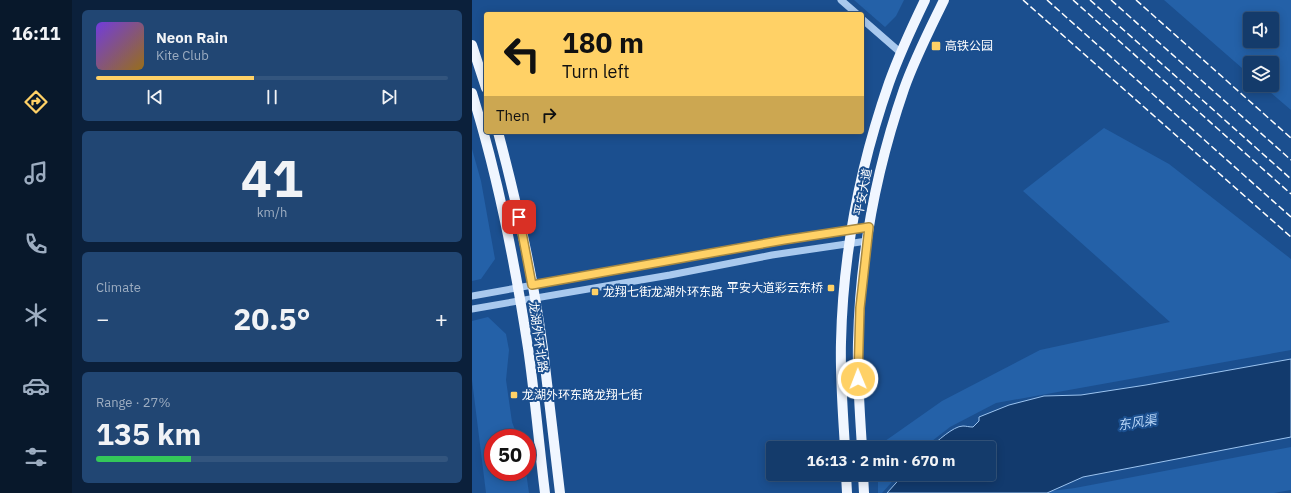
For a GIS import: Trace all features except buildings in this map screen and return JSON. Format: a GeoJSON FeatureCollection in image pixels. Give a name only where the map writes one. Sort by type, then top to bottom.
{"type":"FeatureCollection","features":[{"type":"Feature","properties":{"kind":"main road","name":"平安大道"},"geometry":{"type":"LineString","coordinates":[[845,441],[841,342],[843,306],[852,230],[862,176],[872,136],[889,82],[925,0]]}},
{"type":"Feature","properties":{"kind":"main road","name":"平安大道"},"geometry":{"type":"LineString","coordinates":[[862,441],[858,342],[860,308],[869,227],[880,174],[903,94],[923,43],[944,0]]}},
{"type":"Feature","properties":{"kind":"main road"},"geometry":{"type":"LineString","coordinates":[[472,44],[484,82]]}},
{"type":"Feature","properties":{"kind":"main road","name":"龙湖外环北路"},"geometry":{"type":"LineString","coordinates":[[472,94],[493,171],[518,288],[528,350],[545,493]]}},
{"type":"Feature","properties":{"kind":"main road","name":"龙湖外环北路"},"geometry":{"type":"LineString","coordinates":[[498,134],[519,217],[543,348],[560,493]]}},
{"type":"Feature","properties":{"kind":"street"},"geometry":{"type":"LineString","coordinates":[[841,0],[855,12]]}},
{"type":"Feature","properties":{"kind":"street"},"geometry":{"type":"LineString","coordinates":[[864,20],[901,53]]}},
{"type":"Feature","properties":{"kind":"street"},"geometry":{"type":"LineString","coordinates":[[472,296],[770,242],[869,227]]}},
{"type":"Feature","properties":{"kind":"street"},"geometry":{"type":"LineString","coordinates":[[472,309],[772,256],[867,241]]}},
{"type":"Feature","properties":{"kind":"shaded area"},"geometry":{"type":"Polygon","coordinates":[[[854,0],[904,0],[896,16],[885,27],[854,0]]]}},
{"type":"Feature","properties":{"kind":"shaded area"},"geometry":{"type":"Polygon","coordinates":[[[1164,0],[1291,0],[1291,110],[1270,92],[1279,92],[1279,56],[1243,56],[1243,69],[1164,0]]]}},
{"type":"Feature","properties":{"kind":"shaded area"},"geometry":{"type":"Polygon","coordinates":[[[1104,128],[1169,164],[1291,259],[1291,350],[996,403],[950,427],[932,441],[885,441],[942,401],[1040,350],[1170,322],[1023,191],[1104,128]]]}},
{"type":"Feature","properties":{"kind":"shaded area"},"geometry":{"type":"Polygon","coordinates":[[[472,149],[481,181],[495,259],[481,279],[472,281],[472,149]]]}},
{"type":"Feature","properties":{"kind":"shaded area"},"geometry":{"type":"Polygon","coordinates":[[[488,317],[506,334],[509,350],[506,380],[512,422],[515,429],[484,429],[484,477],[472,380],[472,321],[488,317]]]}},
{"type":"Feature","properties":{"kind":"shaded area"},"geometry":{"type":"Polygon","coordinates":[[[1291,447],[1291,490],[1274,493],[1049,493],[1051,491],[1075,488],[1291,447]]]}},
{"type":"Feature","properties":{"kind":"shaded area"},"geometry":{"type":"Polygon","coordinates":[[[485,481],[527,481],[529,493],[486,493],[485,481]]]}},
{"type":"Feature","properties":{"kind":"shaded area"},"geometry":{"type":"Polygon","coordinates":[[[878,481],[893,481],[882,493],[878,493],[878,481]]]}},
{"type":"Feature","properties":{"kind":"water","name":"东风渠"},"geometry":{"type":"Polygon","coordinates":[[[1291,359],[1291,437],[1083,477],[1047,493],[887,493],[898,481],[996,481],[996,441],[938,441],[959,427],[973,427],[979,421],[979,417],[1009,405],[1044,396],[1081,395],[1291,359]]]}},
{"type":"Feature","properties":{"kind":"railway"},"geometry":{"type":"LineString","coordinates":[[1023,0],[1291,237]]}},
{"type":"Feature","properties":{"kind":"railway"},"geometry":{"type":"LineString","coordinates":[[1047,0],[1291,217]]}},
{"type":"Feature","properties":{"kind":"railway"},"geometry":{"type":"LineString","coordinates":[[1073,0],[1291,194]]}},
{"type":"Feature","properties":{"kind":"railway"},"geometry":{"type":"LineString","coordinates":[[1090,0],[1291,179]]}},
{"type":"Feature","properties":{"kind":"railway"},"geometry":{"type":"LineString","coordinates":[[1111,0],[1291,160]]}},
{"type":"Feature","properties":{"kind":"railway"},"geometry":{"type":"LineString","coordinates":[[1136,0],[1291,138]]}},
{"type":"Feature","properties":{"kind":"place","name":"高铁公园"},"geometry":{"type":"Point","coordinates":[936,46]}},
{"type":"Feature","properties":{"kind":"place","name":"平安大道彩云东桥"},"geometry":{"type":"Point","coordinates":[831,288]}},
{"type":"Feature","properties":{"kind":"place","name":"龙翔七街龙湖外环东路"},"geometry":{"type":"Point","coordinates":[595,292]}},
{"type":"Feature","properties":{"kind":"place","name":"龙湖外环东路龙翔七街"},"geometry":{"type":"Point","coordinates":[514,395]}},
{"type":"Feature","properties":{"kind":"route"},"geometry":{"type":"LineString","coordinates":[[519,217],[532,285],[668,262],[784,240],[869,227],[860,308],[858,379]]}}]}
